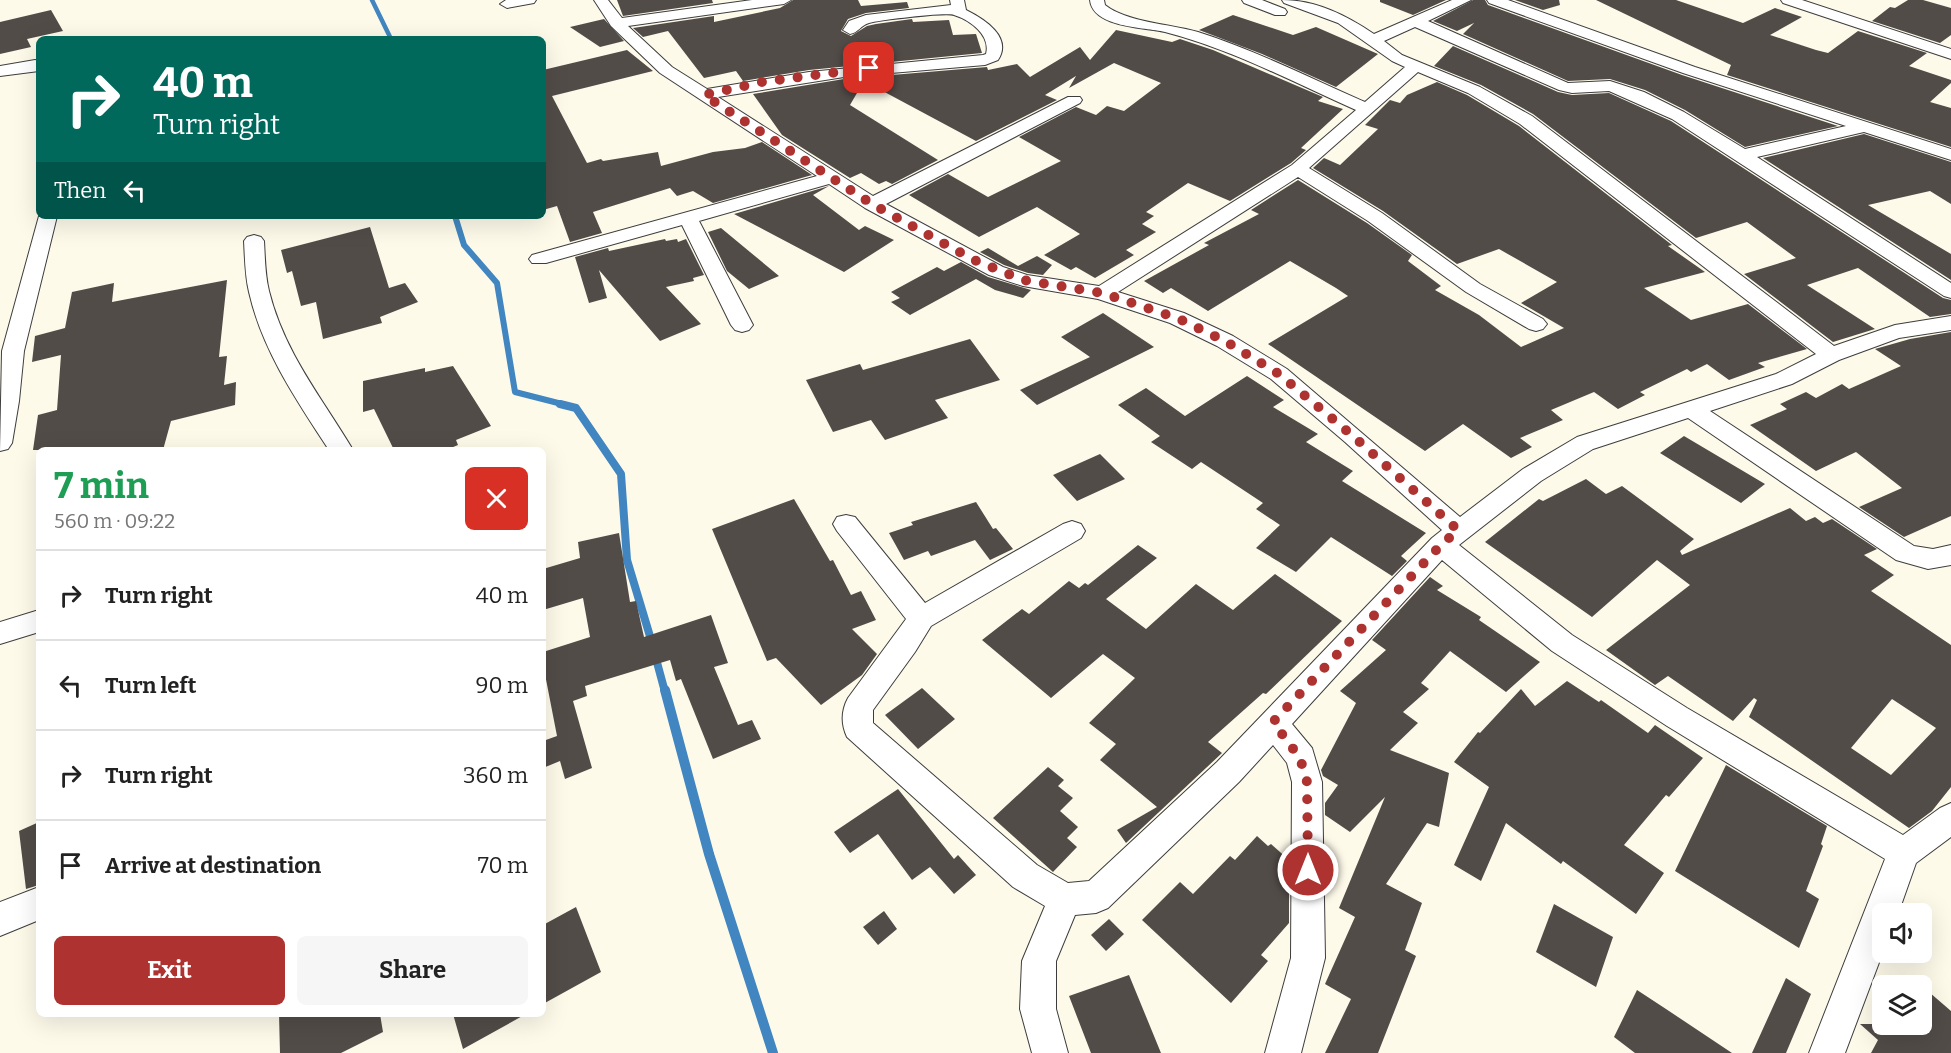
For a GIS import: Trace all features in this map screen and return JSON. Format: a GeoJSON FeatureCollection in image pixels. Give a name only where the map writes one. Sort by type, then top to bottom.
{"type":"FeatureCollection","features":[{"type":"Feature","properties":{"kind":"street"},"geometry":{"type":"LineString","coordinates":[[507,4],[529,0]]}},
{"type":"Feature","properties":{"kind":"street"},"geometry":{"type":"LineString","coordinates":[[601,0],[616,23],[666,70],[872,204],[996,271],[1023,280],[1102,293],[1198,327],[1279,374],[1353,436],[1450,538],[1562,643],[1677,717],[1904,852]]}},
{"type":"Feature","properties":{"kind":"street"},"geometry":{"type":"LineString","coordinates":[[616,23],[784,0]]}},
{"type":"Feature","properties":{"kind":"street"},"geometry":{"type":"LineString","coordinates":[[1097,0],[1098,7],[1117,19],[1160,26],[1189,35],[1268,66],[1366,109]]}},
{"type":"Feature","properties":{"kind":"street"},"geometry":{"type":"LineString","coordinates":[[1249,0],[1280,12]]}},
{"type":"Feature","properties":{"kind":"street"},"geometry":{"type":"LineString","coordinates":[[1289,0],[1343,20],[1397,58],[1474,90],[1526,120],[1831,355]]}},
{"type":"Feature","properties":{"kind":"street"},"geometry":{"type":"LineString","coordinates":[[1373,40],[1464,0]]}},
{"type":"Feature","properties":{"kind":"street"},"geometry":{"type":"LineString","coordinates":[[1494,0],[1655,58],[1862,128],[1951,155]]}},
{"type":"Feature","properties":{"kind":"street"},"geometry":{"type":"LineString","coordinates":[[1788,0],[1951,54]]}},
{"type":"Feature","properties":{"kind":"street"},"geometry":{"type":"LineString","coordinates":[[704,95],[762,82],[835,72],[985,60],[993,57],[996,52],[991,34],[958,5],[866,19],[854,24],[849,30]]}},
{"type":"Feature","properties":{"kind":"street"},"geometry":{"type":"LineString","coordinates":[[1417,22],[1564,87],[1572,89],[1599,83],[1617,87],[1680,118],[1743,155],[1951,292]]}},
{"type":"Feature","properties":{"kind":"street"},"geometry":{"type":"LineString","coordinates":[[0,71],[36,65]]}},
{"type":"Feature","properties":{"kind":"street"},"geometry":{"type":"LineString","coordinates":[[1102,293],[1298,169],[1416,66]]}},
{"type":"Feature","properties":{"kind":"street"},"geometry":{"type":"LineString","coordinates":[[872,204],[1074,100]]}},
{"type":"Feature","properties":{"kind":"street"},"geometry":{"type":"LineString","coordinates":[[1743,155],[1862,128]]}},
{"type":"Feature","properties":{"kind":"street"},"geometry":{"type":"LineString","coordinates":[[1298,169],[1375,217],[1473,288],[1536,324]]}},
{"type":"Feature","properties":{"kind":"street"},"geometry":{"type":"LineString","coordinates":[[539,259],[831,178]]}},
{"type":"Feature","properties":{"kind":"street"},"geometry":{"type":"LineString","coordinates":[[688,218],[742,325]]}},
{"type":"Feature","properties":{"kind":"street"},"geometry":{"type":"LineString","coordinates":[[0,443],[8,401],[13,351],[47,219]]}},
{"type":"Feature","properties":{"kind":"street"},"geometry":{"type":"LineString","coordinates":[[254,241],[259,290],[270,326],[307,399],[339,447]]}},
{"type":"Feature","properties":{"kind":"street"},"geometry":{"type":"LineString","coordinates":[[1072,531],[921,618],[905,644],[858,707],[858,728],[1025,876],[1065,899],[1096,897],[1228,772],[1450,538],[1532,475],[1585,443],[1784,379],[1831,355],[1894,332],[1951,323]]}},
{"type":"Feature","properties":{"kind":"street"},"geometry":{"type":"LineString","coordinates":[[1693,410],[1905,553],[1921,561],[1938,560],[1951,555]]}},
{"type":"Feature","properties":{"kind":"street"},"geometry":{"type":"LineString","coordinates":[[846,524],[921,618]]}},
{"type":"Feature","properties":{"kind":"street"},"geometry":{"type":"LineString","coordinates":[[0,633],[36,622]]}},
{"type":"Feature","properties":{"kind":"street"},"geometry":{"type":"LineString","coordinates":[[1273,722],[1300,758],[1307,782],[1308,958],[1282,1053]]}},
{"type":"Feature","properties":{"kind":"street"},"geometry":{"type":"LineString","coordinates":[[1827,1053],[1904,852],[1951,818]]}},
{"type":"Feature","properties":{"kind":"street"},"geometry":{"type":"LineString","coordinates":[[1050,1053],[1038,1009],[1039,961],[1065,899]]}},
{"type":"Feature","properties":{"kind":"street"},"geometry":{"type":"LineString","coordinates":[[0,919],[36,904]]}},
{"type":"Feature","properties":{"kind":"building"},"geometry":{"type":"Polygon","coordinates":[[[617,0],[712,0],[713,3],[623,16],[617,0]]]}},
{"type":"Feature","properties":{"kind":"building"},"geometry":{"type":"Polygon","coordinates":[[[793,0],[858,0],[861,6],[907,2],[909,8],[866,13],[848,19],[841,31],[851,36],[867,26],[876,24],[912,19],[913,22],[949,20],[953,35],[976,34],[982,53],[809,70],[743,81],[736,71],[704,78],[668,31],[643,37],[633,28],[714,16],[714,22],[780,8],[793,0]]]}},
{"type":"Feature","properties":{"kind":"building"},"geometry":{"type":"Polygon","coordinates":[[[1380,0],[1446,0],[1413,15],[1380,2],[1380,0]]]}},
{"type":"Feature","properties":{"kind":"building"},"geometry":{"type":"Polygon","coordinates":[[[1473,0],[1485,0],[1488,5],[1682,75],[1838,126],[1745,147],[1685,110],[1645,90],[1610,79],[1568,81],[1463,34],[1474,23],[1457,31],[1433,21],[1473,0]]]}},
{"type":"Feature","properties":{"kind":"building"},"geometry":{"type":"Polygon","coordinates":[[[1515,0],[1559,0],[1560,5],[1543,10],[1515,0]]]}},
{"type":"Feature","properties":{"kind":"building"},"geometry":{"type":"Polygon","coordinates":[[[1596,0],[1676,0],[1743,23],[1775,8],[1802,17],[1770,35],[1816,50],[1828,53],[1858,31],[1927,53],[1909,66],[1951,80],[1951,83],[1930,102],[1951,108],[1951,147],[1727,75],[1731,65],[1596,0]]]}},
{"type":"Feature","properties":{"kind":"building"},"geometry":{"type":"Polygon","coordinates":[[[1908,0],[1923,0],[1951,8],[1951,35],[1940,43],[1872,21],[1890,7],[1895,8],[1908,0]]]}},
{"type":"Feature","properties":{"kind":"building"},"geometry":{"type":"Polygon","coordinates":[[[51,10],[63,31],[27,39],[31,47],[0,54],[0,22],[51,10]]]}},
{"type":"Feature","properties":{"kind":"building"},"geometry":{"type":"Polygon","coordinates":[[[1233,15],[1293,35],[1316,27],[1378,54],[1336,87],[1262,54],[1199,30],[1233,15]]]}},
{"type":"Feature","properties":{"kind":"building"},"geometry":{"type":"Polygon","coordinates":[[[604,19],[624,41],[600,47],[570,27],[604,19]]]}},
{"type":"Feature","properties":{"kind":"building"},"geometry":{"type":"Polygon","coordinates":[[[1116,30],[1172,42],[1180,39],[1213,50],[1323,97],[1318,101],[1343,109],[1301,148],[1306,150],[1291,163],[1230,201],[1188,183],[1146,212],[1154,216],[1142,224],[1156,232],[1126,250],[1134,255],[1095,278],[1076,267],[1071,270],[1044,255],[1080,234],[1037,207],[979,237],[909,195],[948,174],[988,197],[1061,161],[1019,137],[1076,107],[1096,115],[1107,106],[1124,111],[1161,83],[1114,63],[1069,88],[1076,76],[1045,95],[1057,100],[976,141],[864,81],[850,105],[938,160],[892,184],[886,181],[879,184],[861,173],[850,178],[782,135],[753,94],[844,79],[987,67],[988,70],[1017,64],[1030,77],[1080,47],[1090,60],[1116,30]]]}},
{"type":"Feature","properties":{"kind":"building"},"geometry":{"type":"Polygon","coordinates":[[[1453,46],[1558,92],[1572,95],[1609,93],[1671,121],[1943,298],[1951,300],[1951,314],[1930,317],[1858,268],[1807,285],[1875,329],[1833,342],[1744,274],[1796,258],[1747,222],[1696,238],[1533,114],[1481,85],[1434,66],[1453,46]]]}},
{"type":"Feature","properties":{"kind":"building"},"geometry":{"type":"Polygon","coordinates":[[[627,50],[653,71],[552,96],[587,163],[601,159],[603,161],[658,152],[661,166],[713,152],[745,148],[762,142],[812,175],[713,203],[693,191],[677,196],[670,188],[593,212],[602,233],[570,242],[557,206],[546,209],[546,69],[627,50]]]}},
{"type":"Feature","properties":{"kind":"building"},"geometry":{"type":"Polygon","coordinates":[[[1437,82],[1467,95],[1519,126],[1672,245],[1668,246],[1705,272],[1644,288],[1691,320],[1748,304],[1807,349],[1758,363],[1765,367],[1729,380],[1707,364],[1691,372],[1687,369],[1640,392],[1645,395],[1618,409],[1594,392],[1551,410],[1563,420],[1520,438],[1532,447],[1511,458],[1463,424],[1425,451],[1268,344],[1348,296],[1336,288],[1290,261],[1208,311],[1171,288],[1163,293],[1144,281],[1209,245],[1204,243],[1259,214],[1251,210],[1298,180],[1367,223],[1412,255],[1408,261],[1441,286],[1435,290],[1479,315],[1521,347],[1564,328],[1521,303],[1557,282],[1499,249],[1457,264],[1383,211],[1313,168],[1324,158],[1340,165],[1378,129],[1365,125],[1390,100],[1400,103],[1407,95],[1437,82]]]}},
{"type":"Feature","properties":{"kind":"building"},"geometry":{"type":"Polygon","coordinates":[[[1864,134],[1951,162],[1951,204],[1930,191],[1868,205],[1951,254],[1951,280],[1763,158],[1864,134]]]}},
{"type":"Feature","properties":{"kind":"building"},"geometry":{"type":"Polygon","coordinates":[[[829,186],[813,195],[859,230],[865,226],[894,240],[844,272],[734,214],[829,186]]]}},
{"type":"Feature","properties":{"kind":"building"},"geometry":{"type":"Polygon","coordinates":[[[370,227],[389,288],[405,283],[418,302],[380,317],[382,323],[323,339],[316,302],[301,306],[292,271],[287,273],[281,250],[370,227]]]}},
{"type":"Feature","properties":{"kind":"building"},"geometry":{"type":"Polygon","coordinates":[[[721,228],[779,276],[749,289],[727,271],[708,232],[721,228]]]}},
{"type":"Feature","properties":{"kind":"building"},"geometry":{"type":"Polygon","coordinates":[[[665,239],[666,241],[677,239],[678,242],[686,239],[704,275],[693,278],[694,281],[666,287],[701,324],[660,341],[599,270],[607,298],[589,303],[575,257],[608,248],[609,251],[665,239]]]}},
{"type":"Feature","properties":{"kind":"building"},"geometry":{"type":"Polygon","coordinates":[[[988,248],[1018,266],[1037,256],[1052,265],[1043,275],[1028,273],[1004,265],[980,252],[988,248]]]}},
{"type":"Feature","properties":{"kind":"building"},"geometry":{"type":"Polygon","coordinates":[[[961,262],[988,277],[1031,290],[1023,298],[995,290],[976,279],[910,315],[891,302],[900,298],[891,292],[937,267],[944,271],[961,262]]]}},
{"type":"Feature","properties":{"kind":"building"},"geometry":{"type":"Polygon","coordinates":[[[227,280],[219,357],[227,356],[224,385],[236,382],[235,405],[171,421],[164,447],[36,447],[36,450],[33,450],[38,415],[57,410],[61,355],[32,362],[35,336],[65,328],[72,292],[114,283],[112,302],[227,280]]]}},
{"type":"Feature","properties":{"kind":"building"},"geometry":{"type":"Polygon","coordinates":[[[1103,313],[1154,347],[1037,405],[1020,390],[1090,357],[1061,337],[1103,313]]]}},
{"type":"Feature","properties":{"kind":"building"},"geometry":{"type":"Polygon","coordinates":[[[1951,332],[1951,516],[1904,537],[1859,507],[1902,488],[1856,452],[1816,471],[1750,425],[1787,409],[1780,404],[1806,392],[1816,398],[1842,384],[1849,389],[1901,366],[1875,349],[1910,339],[1951,332]]]}},
{"type":"Feature","properties":{"kind":"building"},"geometry":{"type":"Polygon","coordinates":[[[970,339],[1000,380],[935,400],[948,418],[885,440],[871,420],[833,432],[806,380],[860,364],[863,370],[970,339]]]}},
{"type":"Feature","properties":{"kind":"building"},"geometry":{"type":"Polygon","coordinates":[[[453,366],[491,426],[456,440],[458,445],[453,447],[393,447],[374,409],[363,412],[363,381],[425,368],[425,372],[453,366]]]}},
{"type":"Feature","properties":{"kind":"building"},"geometry":{"type":"Polygon","coordinates":[[[1247,376],[1284,400],[1273,407],[1318,434],[1306,442],[1353,471],[1342,481],[1426,533],[1401,556],[1407,561],[1392,576],[1331,537],[1296,572],[1256,548],[1280,525],[1256,509],[1263,503],[1201,462],[1192,469],[1151,442],[1160,436],[1118,405],[1146,388],[1185,416],[1247,376]]]}},
{"type":"Feature","properties":{"kind":"building"},"geometry":{"type":"Polygon","coordinates":[[[1684,436],[1765,484],[1741,503],[1660,453],[1684,436]]]}},
{"type":"Feature","properties":{"kind":"building"},"geometry":{"type":"Polygon","coordinates":[[[1100,454],[1125,479],[1077,501],[1053,475],[1100,454]]]}},
{"type":"Feature","properties":{"kind":"building"},"geometry":{"type":"Polygon","coordinates":[[[1586,479],[1606,494],[1622,486],[1694,539],[1680,551],[1682,555],[1790,508],[1806,521],[1815,517],[1823,523],[1832,519],[1877,549],[1864,555],[1894,575],[1871,591],[1951,645],[1951,787],[1932,811],[1909,828],[1749,717],[1757,700],[1754,698],[1733,721],[1668,676],[1655,685],[1606,650],[1690,585],[1657,560],[1592,617],[1485,542],[1539,499],[1543,501],[1586,479]],[[1892,699],[1851,748],[1891,775],[1936,728],[1892,699]]]}},
{"type":"Feature","properties":{"kind":"building"},"geometry":{"type":"Polygon","coordinates":[[[794,499],[830,561],[833,560],[851,595],[861,591],[876,620],[852,629],[877,654],[862,675],[821,705],[776,658],[767,661],[712,529],[794,499]]]}},
{"type":"Feature","properties":{"kind":"building"},"geometry":{"type":"Polygon","coordinates":[[[976,502],[993,529],[996,528],[1013,549],[990,560],[975,540],[931,556],[928,551],[904,560],[889,533],[913,525],[911,522],[976,502]]]}},
{"type":"Feature","properties":{"kind":"building"},"geometry":{"type":"Polygon","coordinates":[[[619,533],[630,602],[636,601],[644,637],[711,615],[728,663],[714,667],[738,725],[752,720],[761,739],[713,759],[681,679],[676,681],[670,660],[585,686],[587,696],[573,701],[592,768],[565,779],[560,761],[546,767],[546,740],[557,736],[546,679],[546,651],[590,637],[583,598],[546,609],[546,568],[580,558],[578,542],[619,533]]]}},
{"type":"Feature","properties":{"kind":"building"},"geometry":{"type":"Polygon","coordinates":[[[1138,545],[1157,558],[1106,599],[1146,629],[1196,584],[1233,610],[1275,574],[1342,621],[1266,694],[1263,693],[1208,742],[1222,753],[1126,843],[1117,830],[1157,807],[1100,760],[1116,744],[1089,723],[1135,678],[1103,654],[1051,698],[982,640],[1022,609],[1029,614],[1069,581],[1079,588],[1085,583],[1088,585],[1138,545]]]}},
{"type":"Feature","properties":{"kind":"building"},"geometry":{"type":"Polygon","coordinates":[[[1430,577],[1443,586],[1437,590],[1481,617],[1479,620],[1540,662],[1506,692],[1450,651],[1421,683],[1429,689],[1403,712],[1418,723],[1390,750],[1449,773],[1439,827],[1427,823],[1386,884],[1422,903],[1405,950],[1416,956],[1378,1053],[1325,1053],[1351,999],[1325,984],[1355,917],[1339,908],[1385,797],[1350,832],[1325,815],[1325,803],[1338,785],[1323,776],[1321,770],[1356,703],[1340,691],[1386,650],[1372,640],[1430,577]]]}},
{"type":"Feature","properties":{"kind":"building"},"geometry":{"type":"Polygon","coordinates":[[[1567,681],[1599,702],[1601,700],[1648,733],[1655,725],[1703,758],[1669,797],[1666,795],[1624,845],[1664,873],[1636,914],[1563,861],[1561,864],[1506,823],[1481,881],[1454,865],[1489,787],[1454,762],[1478,732],[1480,733],[1521,689],[1535,706],[1567,681]]]}},
{"type":"Feature","properties":{"kind":"building"},"geometry":{"type":"Polygon","coordinates":[[[922,688],[955,719],[918,749],[885,715],[922,688]]]}},
{"type":"Feature","properties":{"kind":"building"},"geometry":{"type":"Polygon","coordinates":[[[1726,765],[1827,826],[1821,844],[1823,846],[1806,891],[1819,899],[1799,948],[1675,871],[1726,765]]]}},
{"type":"Feature","properties":{"kind":"building"},"geometry":{"type":"Polygon","coordinates":[[[1048,767],[1064,780],[1058,786],[1073,798],[1060,811],[1078,827],[1067,838],[1077,847],[1053,872],[993,818],[1048,767]]]}},
{"type":"Feature","properties":{"kind":"building"},"geometry":{"type":"Polygon","coordinates":[[[898,789],[954,859],[958,855],[976,875],[954,894],[930,867],[912,880],[878,834],[850,853],[834,832],[898,789]]]}},
{"type":"Feature","properties":{"kind":"building"},"geometry":{"type":"Polygon","coordinates":[[[36,823],[36,886],[26,889],[19,831],[36,823]]]}},
{"type":"Feature","properties":{"kind":"building"},"geometry":{"type":"Polygon","coordinates":[[[1257,836],[1268,846],[1271,844],[1289,860],[1289,923],[1261,955],[1268,961],[1231,1003],[1142,920],[1180,882],[1193,894],[1230,856],[1235,860],[1257,836]]]}},
{"type":"Feature","properties":{"kind":"building"},"geometry":{"type":"Polygon","coordinates":[[[1554,904],[1613,937],[1596,987],[1536,952],[1554,904]]]}},
{"type":"Feature","properties":{"kind":"building"},"geometry":{"type":"Polygon","coordinates":[[[576,907],[601,972],[546,1002],[546,923],[576,907]]]}},
{"type":"Feature","properties":{"kind":"building"},"geometry":{"type":"Polygon","coordinates":[[[884,911],[897,929],[878,945],[863,927],[884,911]]]}},
{"type":"Feature","properties":{"kind":"building"},"geometry":{"type":"Polygon","coordinates":[[[1109,919],[1124,934],[1106,951],[1091,935],[1109,919]]]}},
{"type":"Feature","properties":{"kind":"building"},"geometry":{"type":"Polygon","coordinates":[[[1129,975],[1161,1053],[1091,1053],[1069,996],[1129,975]]]}},
{"type":"Feature","properties":{"kind":"building"},"geometry":{"type":"Polygon","coordinates":[[[1786,978],[1811,994],[1786,1053],[1752,1053],[1786,978]]]}},
{"type":"Feature","properties":{"kind":"building"},"geometry":{"type":"Polygon","coordinates":[[[1637,990],[1732,1053],[1635,1053],[1614,1037],[1637,990]]]}},
{"type":"Feature","properties":{"kind":"building"},"geometry":{"type":"Polygon","coordinates":[[[1932,995],[1951,1011],[1951,1053],[1871,1053],[1878,1040],[1872,1035],[1932,1035],[1932,995]]]}},
{"type":"Feature","properties":{"kind":"building"},"geometry":{"type":"Polygon","coordinates":[[[279,1017],[380,1017],[383,1032],[341,1053],[280,1053],[279,1017]]]}},
{"type":"Feature","properties":{"kind":"building"},"geometry":{"type":"Polygon","coordinates":[[[454,1017],[521,1017],[463,1049],[454,1017]]]}},
{"type":"Feature","properties":{"kind":"building"},"geometry":{"type":"Polygon","coordinates":[[[1860,1024],[1872,1024],[1872,1035],[1860,1024]]]}},
{"type":"Feature","properties":{"kind":"waterway"},"geometry":{"type":"LineString","coordinates":[[372,0],[390,36]]}},
{"type":"Feature","properties":{"kind":"waterway"},"geometry":{"type":"LineString","coordinates":[[456,219],[464,245],[497,283],[515,392],[566,405]]}},
{"type":"Feature","properties":{"kind":"waterway"},"geometry":{"type":"LineString","coordinates":[[560,404],[576,408],[621,474],[627,560],[652,643]]}},
{"type":"Feature","properties":{"kind":"waterway"},"geometry":{"type":"LineString","coordinates":[[655,655],[665,692]]}},
{"type":"Feature","properties":{"kind":"waterway"},"geometry":{"type":"LineString","coordinates":[[665,690],[709,854],[773,1053]]}},
{"type":"Feature","properties":{"kind":"route"},"geometry":{"type":"LineString","coordinates":[[869,68],[762,82],[704,95],[872,204],[996,271],[1023,280],[1102,293],[1177,318],[1225,341],[1279,374],[1353,436],[1458,530],[1441,545],[1273,722],[1300,758],[1307,782],[1308,870]]}}]}
